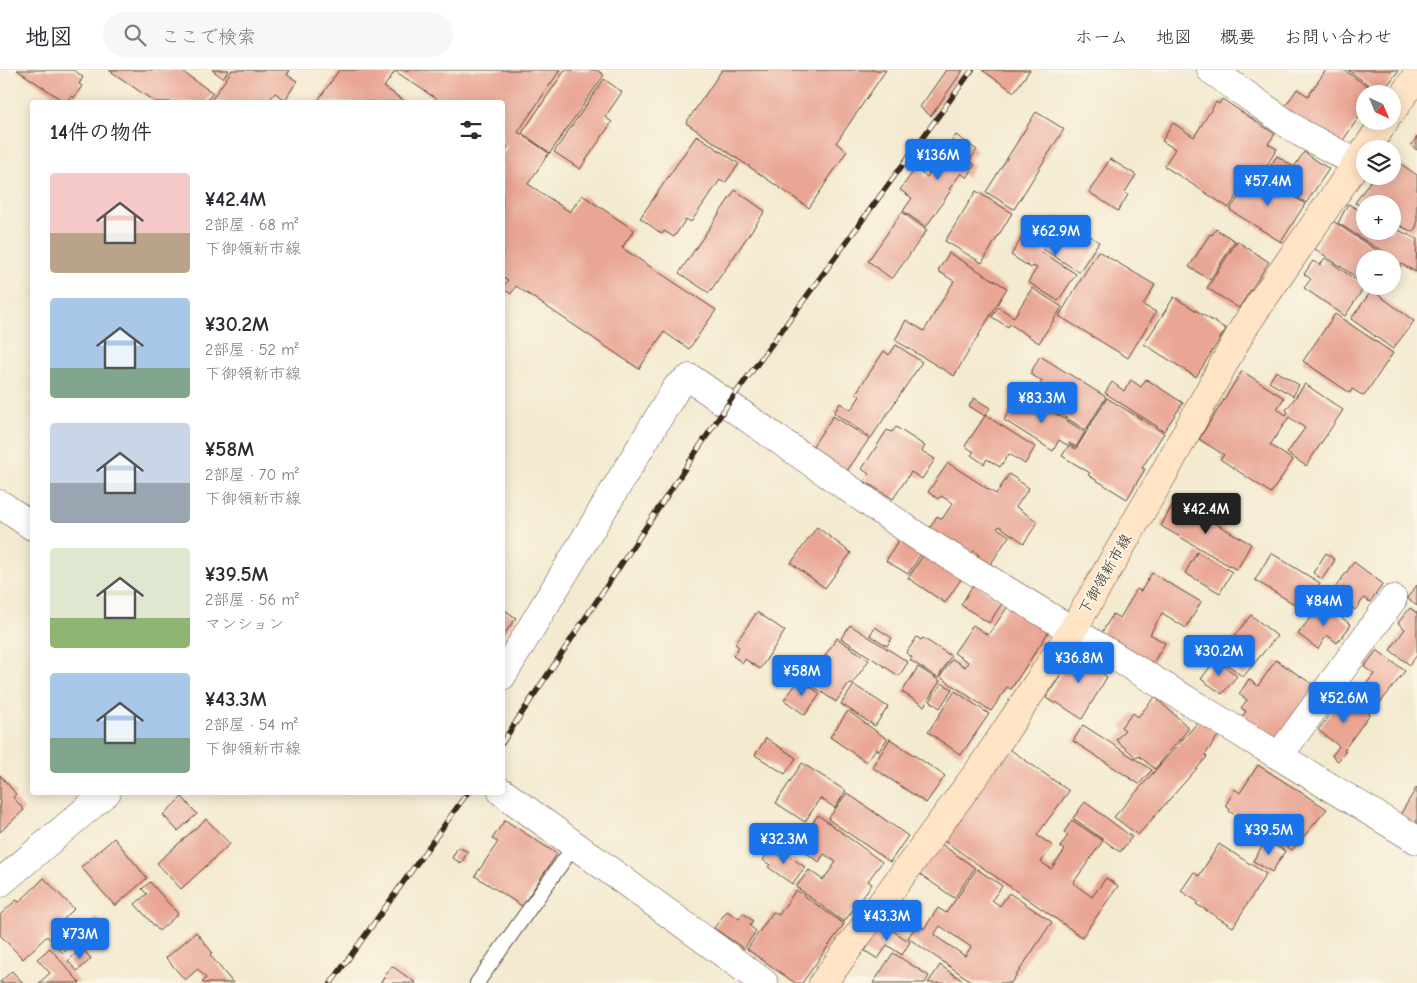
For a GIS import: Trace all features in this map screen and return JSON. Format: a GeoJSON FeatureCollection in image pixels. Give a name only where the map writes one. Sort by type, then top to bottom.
{"type":"FeatureCollection","features":[{"type":"Feature","properties":{"kind":"main road"},"geometry":{"type":"LineString","coordinates":[[1401,98],[1417,75]]}},
{"type":"Feature","properties":{"kind":"main road","name":"下御領新市線"},"geometry":{"type":"LineString","coordinates":[[823,983],[980,769],[1072,631],[1164,473],[1244,327],[1356,164]]}},
{"type":"Feature","properties":{"kind":"street"},"geometry":{"type":"LineString","coordinates":[[1211,70],[1298,132],[1356,152]]}},
{"type":"Feature","properties":{"kind":"street"},"geometry":{"type":"LineString","coordinates":[[505,671],[677,387],[690,378],[917,536],[1417,840]]}},
{"type":"Feature","properties":{"kind":"street"},"geometry":{"type":"LineString","coordinates":[[0,504],[30,525]]}},
{"type":"Feature","properties":{"kind":"street"},"geometry":{"type":"LineString","coordinates":[[1279,756],[1393,599]]}},
{"type":"Feature","properties":{"kind":"street"},"geometry":{"type":"LineString","coordinates":[[505,794],[764,983]]}},
{"type":"Feature","properties":{"kind":"street"},"geometry":{"type":"LineString","coordinates":[[0,883],[103,795]]}},
{"type":"Feature","properties":{"kind":"lane"},"geometry":{"type":"LineString","coordinates":[[477,983],[574,846]]}},
{"type":"Feature","properties":{"kind":"building"},"geometry":{"type":"Polygon","coordinates":[[[17,70],[74,70],[83,77],[79,84],[82,86],[74,98],[71,96],[67,100],[62,100],[17,70]]]}},
{"type":"Feature","properties":{"kind":"building"},"geometry":{"type":"Polygon","coordinates":[[[109,70],[180,70],[213,93],[208,100],[152,100],[109,70]]]}},
{"type":"Feature","properties":{"kind":"building"},"geometry":{"type":"Polygon","coordinates":[[[212,70],[229,70],[223,78],[212,70]]]}},
{"type":"Feature","properties":{"kind":"building"},"geometry":{"type":"Polygon","coordinates":[[[232,70],[290,70],[287,75],[297,81],[285,100],[275,93],[270,100],[211,100],[232,70]]]}},
{"type":"Feature","properties":{"kind":"building"},"geometry":{"type":"Polygon","coordinates":[[[339,70],[560,70],[518,132],[549,153],[528,184],[570,212],[582,195],[634,230],[622,248],[716,310],[689,349],[664,332],[639,369],[516,286],[511,294],[505,290],[505,284],[508,280],[505,278],[505,151],[508,147],[505,145],[505,100],[438,100],[395,71],[384,87],[403,100],[318,100],[339,70]]]}},
{"type":"Feature","properties":{"kind":"building"},"geometry":{"type":"Polygon","coordinates":[[[565,70],[597,70],[604,75],[550,153],[522,133],[565,70]]]}},
{"type":"Feature","properties":{"kind":"building"},"geometry":{"type":"Polygon","coordinates":[[[722,70],[886,70],[836,143],[847,151],[809,208],[686,123],[722,70]]]}},
{"type":"Feature","properties":{"kind":"building"},"geometry":{"type":"Polygon","coordinates":[[[946,70],[963,70],[931,116],[920,107],[946,70]]]}},
{"type":"Feature","properties":{"kind":"building"},"geometry":{"type":"Polygon","coordinates":[[[982,70],[1030,70],[1014,92],[982,70]]]}},
{"type":"Feature","properties":{"kind":"building"},"geometry":{"type":"Polygon","coordinates":[[[1326,70],[1344,70],[1366,85],[1356,85],[1356,121],[1337,149],[1282,111],[1297,89],[1308,96],[1326,70]]]}},
{"type":"Feature","properties":{"kind":"building"},"geometry":{"type":"Polygon","coordinates":[[[1348,70],[1398,71],[1388,85],[1369,85],[1348,70]]]}},
{"type":"Feature","properties":{"kind":"building"},"geometry":{"type":"Polygon","coordinates":[[[604,79],[622,92],[605,117],[612,122],[580,169],[554,152],[604,79]]]}},
{"type":"Feature","properties":{"kind":"building"},"geometry":{"type":"Polygon","coordinates":[[[1222,99],[1275,134],[1268,144],[1277,149],[1263,171],[1255,167],[1229,208],[1164,166],[1175,149],[1162,141],[1173,123],[1194,137],[1216,102],[1219,104],[1222,99]]]}},
{"type":"Feature","properties":{"kind":"building"},"geometry":{"type":"Polygon","coordinates":[[[1036,112],[1064,129],[1014,209],[986,192],[1036,112]]]}},
{"type":"Feature","properties":{"kind":"building"},"geometry":{"type":"Polygon","coordinates":[[[697,135],[739,164],[725,183],[720,180],[691,222],[686,219],[674,237],[664,231],[662,234],[640,218],[697,135]]]}},
{"type":"Feature","properties":{"kind":"building"},"geometry":{"type":"Polygon","coordinates":[[[956,135],[977,150],[969,161],[975,165],[967,178],[961,173],[926,227],[903,211],[912,198],[900,190],[915,169],[927,177],[956,135]]]}},
{"type":"Feature","properties":{"kind":"building"},"geometry":{"type":"Polygon","coordinates":[[[1417,137],[1417,150],[1411,146],[1417,137]]]}},
{"type":"Feature","properties":{"kind":"building"},"geometry":{"type":"Polygon","coordinates":[[[1304,152],[1329,169],[1306,203],[1264,175],[1277,156],[1294,167],[1304,152]]]}},
{"type":"Feature","properties":{"kind":"building"},"geometry":{"type":"Polygon","coordinates":[[[1110,159],[1136,175],[1125,192],[1128,195],[1118,211],[1089,192],[1110,159]]]}},
{"type":"Feature","properties":{"kind":"building"},"geometry":{"type":"Polygon","coordinates":[[[1401,164],[1417,175],[1417,225],[1413,232],[1401,226],[1401,195],[1361,195],[1368,185],[1401,185],[1401,164]]]}},
{"type":"Feature","properties":{"kind":"building"},"geometry":{"type":"Polygon","coordinates":[[[1255,171],[1305,204],[1281,242],[1230,210],[1255,171]]]}},
{"type":"Feature","properties":{"kind":"building"},"geometry":{"type":"Polygon","coordinates":[[[735,190],[765,211],[709,293],[679,273],[735,190]]]}},
{"type":"Feature","properties":{"kind":"building"},"geometry":{"type":"Polygon","coordinates":[[[976,191],[1012,213],[982,263],[945,241],[976,191]]]}},
{"type":"Feature","properties":{"kind":"building"},"geometry":{"type":"Polygon","coordinates":[[[1348,204],[1356,208],[1356,235],[1338,223],[1348,204]]]}},
{"type":"Feature","properties":{"kind":"building"},"geometry":{"type":"Polygon","coordinates":[[[902,212],[927,230],[892,279],[868,261],[902,212]]]}},
{"type":"Feature","properties":{"kind":"building"},"geometry":{"type":"Polygon","coordinates":[[[1058,216],[1099,242],[1079,272],[1043,249],[1042,252],[1076,274],[1058,301],[1028,282],[1037,268],[1033,266],[1031,268],[1011,255],[1023,236],[1038,246],[1058,216]]]}},
{"type":"Feature","properties":{"kind":"building"},"geometry":{"type":"Polygon","coordinates":[[[1333,221],[1356,236],[1356,240],[1361,240],[1376,250],[1356,250],[1356,277],[1315,249],[1333,221]]]}},
{"type":"Feature","properties":{"kind":"building"},"geometry":{"type":"Polygon","coordinates":[[[1216,229],[1235,241],[1210,280],[1189,267],[1210,234],[1212,235],[1216,229]]]}},
{"type":"Feature","properties":{"kind":"building"},"geometry":{"type":"Polygon","coordinates":[[[1401,231],[1417,239],[1416,272],[1401,264],[1401,250],[1381,250],[1364,240],[1401,240],[1401,231]]]}},
{"type":"Feature","properties":{"kind":"building"},"geometry":{"type":"Polygon","coordinates":[[[1237,241],[1269,262],[1239,308],[1207,288],[1237,241]]]}},
{"type":"Feature","properties":{"kind":"building"},"geometry":{"type":"Polygon","coordinates":[[[1098,251],[1155,285],[1143,305],[1156,312],[1128,358],[1059,316],[1098,251]]]}},
{"type":"Feature","properties":{"kind":"building"},"geometry":{"type":"Polygon","coordinates":[[[949,253],[1007,288],[954,376],[895,340],[906,320],[924,331],[954,281],[938,271],[949,253]]]}},
{"type":"Feature","properties":{"kind":"building"},"geometry":{"type":"Polygon","coordinates":[[[1325,258],[1356,280],[1356,295],[1359,295],[1345,316],[1304,288],[1311,279],[1304,274],[1313,261],[1320,265],[1325,258]]]}},
{"type":"Feature","properties":{"kind":"building"},"geometry":{"type":"Polygon","coordinates":[[[1032,288],[1062,307],[1039,343],[1010,324],[1008,327],[992,317],[998,307],[1014,317],[1032,288]]]}},
{"type":"Feature","properties":{"kind":"building"},"geometry":{"type":"Polygon","coordinates":[[[1368,295],[1379,295],[1414,321],[1393,349],[1351,319],[1368,295]]]}},
{"type":"Feature","properties":{"kind":"building"},"geometry":{"type":"Polygon","coordinates":[[[1174,297],[1226,329],[1196,377],[1144,344],[1174,297]]]}},
{"type":"Feature","properties":{"kind":"building"},"geometry":{"type":"Polygon","coordinates":[[[1335,314],[1393,353],[1364,396],[1352,389],[1350,393],[1303,361],[1335,314]]]}},
{"type":"Feature","properties":{"kind":"building"},"geometry":{"type":"Polygon","coordinates":[[[896,345],[922,362],[871,438],[834,413],[840,403],[851,410],[860,396],[856,393],[884,351],[889,355],[896,345]]]}},
{"type":"Feature","properties":{"kind":"building"},"geometry":{"type":"Polygon","coordinates":[[[1040,356],[1106,397],[1086,430],[1032,397],[1042,381],[1030,374],[1040,356]]]}},
{"type":"Feature","properties":{"kind":"building"},"geometry":{"type":"Polygon","coordinates":[[[1242,371],[1284,398],[1277,409],[1286,415],[1288,412],[1286,410],[1305,384],[1343,410],[1306,466],[1287,453],[1305,428],[1289,417],[1270,445],[1293,460],[1271,493],[1220,459],[1224,455],[1199,439],[1242,371]]]}},
{"type":"Feature","properties":{"kind":"building"},"geometry":{"type":"Polygon","coordinates":[[[1276,371],[1299,385],[1293,396],[1269,382],[1276,371]]]}},
{"type":"Feature","properties":{"kind":"building"},"geometry":{"type":"Polygon","coordinates":[[[1146,379],[1183,403],[1164,431],[1105,393],[1112,382],[1124,391],[1131,380],[1141,387],[1146,379]]]}},
{"type":"Feature","properties":{"kind":"building"},"geometry":{"type":"Polygon","coordinates":[[[1021,392],[1085,432],[1076,447],[1069,443],[1067,445],[1059,440],[1053,451],[1004,420],[1021,392]]]}},
{"type":"Feature","properties":{"kind":"building"},"geometry":{"type":"Polygon","coordinates":[[[974,398],[990,408],[985,415],[1035,447],[1025,464],[1009,454],[1000,467],[987,459],[984,464],[971,455],[974,452],[965,446],[985,416],[969,406],[974,398]]]}},
{"type":"Feature","properties":{"kind":"building"},"geometry":{"type":"Polygon","coordinates":[[[1107,398],[1164,433],[1142,468],[1145,469],[1127,499],[1088,475],[1090,473],[1062,456],[1069,445],[1076,449],[1107,398]]]}},
{"type":"Feature","properties":{"kind":"building"},"geometry":{"type":"Polygon","coordinates":[[[833,416],[869,439],[845,474],[810,450],[833,416]]]}},
{"type":"Feature","properties":{"kind":"building"},"geometry":{"type":"Polygon","coordinates":[[[896,427],[925,446],[922,451],[935,459],[922,479],[911,472],[893,499],[864,481],[869,474],[862,469],[887,430],[892,432],[896,427]]]}},
{"type":"Feature","properties":{"kind":"building"},"geometry":{"type":"Polygon","coordinates":[[[948,463],[996,494],[1009,474],[1029,488],[1016,507],[1038,522],[1024,543],[999,526],[997,528],[1009,536],[988,568],[976,560],[979,555],[974,551],[969,558],[928,531],[937,516],[942,519],[953,503],[941,496],[938,499],[928,492],[948,463]]]}},
{"type":"Feature","properties":{"kind":"building"},"geometry":{"type":"Polygon","coordinates":[[[1175,500],[1251,544],[1237,570],[1161,526],[1175,500]]]}},
{"type":"Feature","properties":{"kind":"building"},"geometry":{"type":"Polygon","coordinates":[[[817,527],[851,553],[825,588],[791,563],[817,527]]]}},
{"type":"Feature","properties":{"kind":"building"},"geometry":{"type":"Polygon","coordinates":[[[899,540],[921,554],[908,574],[886,561],[899,540]]]}},
{"type":"Feature","properties":{"kind":"building"},"geometry":{"type":"Polygon","coordinates":[[[1197,552],[1232,572],[1220,593],[1185,573],[1197,552]]]}},
{"type":"Feature","properties":{"kind":"building"},"geometry":{"type":"Polygon","coordinates":[[[1271,553],[1320,583],[1304,610],[1255,580],[1271,553]]]}},
{"type":"Feature","properties":{"kind":"building"},"geometry":{"type":"Polygon","coordinates":[[[1326,553],[1335,560],[1322,579],[1313,573],[1326,553]]]}},
{"type":"Feature","properties":{"kind":"building"},"geometry":{"type":"Polygon","coordinates":[[[924,554],[962,578],[945,603],[908,578],[924,554]]]}},
{"type":"Feature","properties":{"kind":"building"},"geometry":{"type":"Polygon","coordinates":[[[1354,562],[1383,584],[1370,602],[1364,598],[1355,610],[1332,592],[1354,562]]]}},
{"type":"Feature","properties":{"kind":"building"},"geometry":{"type":"Polygon","coordinates":[[[1152,573],[1201,602],[1186,628],[1162,613],[1150,634],[1165,643],[1152,665],[1101,634],[1113,614],[1120,618],[1137,589],[1141,591],[1152,573]]]}},
{"type":"Feature","properties":{"kind":"building"},"geometry":{"type":"Polygon","coordinates":[[[974,583],[1003,602],[989,623],[961,605],[974,583]]]}},
{"type":"Feature","properties":{"kind":"building"},"geometry":{"type":"Polygon","coordinates":[[[1417,585],[1417,606],[1407,598],[1417,585]]]}},
{"type":"Feature","properties":{"kind":"building"},"geometry":{"type":"Polygon","coordinates":[[[1322,602],[1351,625],[1337,643],[1327,635],[1318,649],[1298,634],[1322,602]]]}},
{"type":"Feature","properties":{"kind":"building"},"geometry":{"type":"Polygon","coordinates":[[[1009,605],[1049,631],[1011,689],[1007,687],[991,711],[940,677],[952,659],[965,667],[968,662],[954,653],[973,625],[988,635],[1009,605]]]}},
{"type":"Feature","properties":{"kind":"building"},"geometry":{"type":"Polygon","coordinates":[[[1410,608],[1417,613],[1417,655],[1410,665],[1390,650],[1405,629],[1398,623],[1410,608]]]}},
{"type":"Feature","properties":{"kind":"building"},"geometry":{"type":"Polygon","coordinates":[[[505,610],[516,618],[505,633],[505,610]]]}},
{"type":"Feature","properties":{"kind":"building"},"geometry":{"type":"Polygon","coordinates":[[[757,612],[785,631],[760,669],[745,659],[743,663],[733,656],[739,647],[735,644],[757,612]]]}},
{"type":"Feature","properties":{"kind":"building"},"geometry":{"type":"Polygon","coordinates":[[[1251,615],[1277,636],[1243,677],[1218,657],[1251,615]]]}},
{"type":"Feature","properties":{"kind":"building"},"geometry":{"type":"Polygon","coordinates":[[[850,625],[908,662],[899,676],[841,638],[850,625]]]}},
{"type":"Feature","properties":{"kind":"building"},"geometry":{"type":"Polygon","coordinates":[[[875,627],[892,638],[887,646],[870,635],[875,627]]]}},
{"type":"Feature","properties":{"kind":"building"},"geometry":{"type":"Polygon","coordinates":[[[917,637],[921,640],[923,638],[951,656],[938,678],[910,660],[912,657],[906,653],[917,637]]]}},
{"type":"Feature","properties":{"kind":"building"},"geometry":{"type":"Polygon","coordinates":[[[837,638],[869,660],[852,684],[849,683],[836,702],[807,682],[837,638]]]}},
{"type":"Feature","properties":{"kind":"building"},"geometry":{"type":"Polygon","coordinates":[[[1078,649],[1107,667],[1103,674],[1107,677],[1082,719],[1056,702],[1055,704],[1046,698],[1078,649]]]}},
{"type":"Feature","properties":{"kind":"building"},"geometry":{"type":"Polygon","coordinates":[[[1377,650],[1405,671],[1377,707],[1359,693],[1374,674],[1364,667],[1377,650]]]}},
{"type":"Feature","properties":{"kind":"building"},"geometry":{"type":"Polygon","coordinates":[[[1216,659],[1237,676],[1222,694],[1201,679],[1216,659]]]}},
{"type":"Feature","properties":{"kind":"building"},"geometry":{"type":"Polygon","coordinates":[[[1276,660],[1315,686],[1278,740],[1273,736],[1269,741],[1242,717],[1246,711],[1241,708],[1247,700],[1239,694],[1249,679],[1258,686],[1276,660]]]}},
{"type":"Feature","properties":{"kind":"building"},"geometry":{"type":"Polygon","coordinates":[[[918,667],[940,681],[924,706],[902,692],[918,667]]]}},
{"type":"Feature","properties":{"kind":"building"},"geometry":{"type":"Polygon","coordinates":[[[800,679],[820,694],[805,715],[784,700],[800,679]]]}},
{"type":"Feature","properties":{"kind":"building"},"geometry":{"type":"Polygon","coordinates":[[[942,683],[952,689],[940,708],[930,701],[942,683]]]}},
{"type":"Feature","properties":{"kind":"building"},"geometry":{"type":"Polygon","coordinates":[[[854,685],[888,707],[875,726],[841,704],[854,685]]]}},
{"type":"Feature","properties":{"kind":"building"},"geometry":{"type":"Polygon","coordinates":[[[955,691],[989,714],[961,755],[928,732],[955,691]]]}},
{"type":"Feature","properties":{"kind":"building"},"geometry":{"type":"Polygon","coordinates":[[[1345,695],[1370,714],[1338,761],[1332,756],[1339,746],[1318,730],[1345,695]]]}},
{"type":"Feature","properties":{"kind":"building"},"geometry":{"type":"Polygon","coordinates":[[[1155,697],[1189,728],[1155,769],[1139,756],[1137,758],[1116,740],[1125,730],[1121,727],[1133,713],[1138,717],[1155,697]]]}},
{"type":"Feature","properties":{"kind":"building"},"geometry":{"type":"Polygon","coordinates":[[[848,711],[887,739],[879,751],[876,749],[866,762],[830,737],[848,711]]]}},
{"type":"Feature","properties":{"kind":"building"},"geometry":{"type":"Polygon","coordinates":[[[1199,721],[1220,733],[1205,755],[1207,757],[1138,835],[1114,817],[1199,721]]]}},
{"type":"Feature","properties":{"kind":"building"},"geometry":{"type":"Polygon","coordinates":[[[1083,725],[1152,770],[1139,784],[1073,741],[1083,725]]]}},
{"type":"Feature","properties":{"kind":"building"},"geometry":{"type":"Polygon","coordinates":[[[766,738],[796,758],[785,774],[755,755],[766,738]]]}},
{"type":"Feature","properties":{"kind":"building"},"geometry":{"type":"Polygon","coordinates":[[[890,739],[945,776],[926,803],[872,767],[890,739]]]}},
{"type":"Feature","properties":{"kind":"building"},"geometry":{"type":"Polygon","coordinates":[[[1008,748],[1069,791],[1037,835],[1053,846],[1041,862],[1051,869],[1065,850],[1060,847],[1068,835],[1064,832],[1072,820],[1103,841],[1073,883],[1092,897],[1106,878],[1118,886],[1082,937],[943,840],[1008,748]]]}},
{"type":"Feature","properties":{"kind":"building"},"geometry":{"type":"Polygon","coordinates":[[[802,763],[846,791],[835,808],[820,798],[805,822],[776,803],[802,763]]]}},
{"type":"Feature","properties":{"kind":"building"},"geometry":{"type":"Polygon","coordinates":[[[1258,765],[1327,809],[1292,850],[1267,835],[1263,842],[1243,829],[1247,823],[1229,811],[1230,809],[1225,806],[1235,789],[1240,793],[1258,765]]]}},
{"type":"Feature","properties":{"kind":"building"},"geometry":{"type":"Polygon","coordinates":[[[0,775],[16,794],[13,797],[24,810],[0,832],[0,775]]]}},
{"type":"Feature","properties":{"kind":"building"},"geometry":{"type":"Polygon","coordinates":[[[1417,787],[1417,830],[1398,818],[1417,787]]]}},
{"type":"Feature","properties":{"kind":"building"},"geometry":{"type":"Polygon","coordinates":[[[847,793],[908,836],[890,862],[828,819],[847,793]]]}},
{"type":"Feature","properties":{"kind":"building"},"geometry":{"type":"Polygon","coordinates":[[[182,797],[197,814],[178,831],[163,815],[182,797]]]}},
{"type":"Feature","properties":{"kind":"building"},"geometry":{"type":"Polygon","coordinates":[[[1085,802],[1132,837],[1120,852],[1073,818],[1085,802]]]}},
{"type":"Feature","properties":{"kind":"building"},"geometry":{"type":"Polygon","coordinates":[[[818,815],[882,862],[868,881],[872,884],[844,922],[796,887],[809,870],[823,880],[836,862],[824,854],[819,862],[794,844],[804,829],[807,831],[818,815]]]}},
{"type":"Feature","properties":{"kind":"building"},"geometry":{"type":"Polygon","coordinates":[[[206,819],[230,844],[181,889],[157,863],[206,819]]]}},
{"type":"Feature","properties":{"kind":"building"},"geometry":{"type":"Polygon","coordinates":[[[505,820],[557,854],[522,906],[475,876],[498,842],[492,839],[505,820]]]}},
{"type":"Feature","properties":{"kind":"building"},"geometry":{"type":"Polygon","coordinates":[[[114,838],[147,878],[115,906],[81,867],[114,838]]]}},
{"type":"Feature","properties":{"kind":"building"},"geometry":{"type":"Polygon","coordinates":[[[1266,840],[1285,851],[1272,872],[1253,861],[1266,840]]]}},
{"type":"Feature","properties":{"kind":"building"},"geometry":{"type":"Polygon","coordinates":[[[941,844],[975,868],[954,898],[920,874],[941,844]]]}},
{"type":"Feature","properties":{"kind":"building"},"geometry":{"type":"Polygon","coordinates":[[[1219,844],[1266,874],[1233,927],[1196,904],[1198,902],[1181,891],[1194,872],[1199,876],[1219,844]]]}},
{"type":"Feature","properties":{"kind":"building"},"geometry":{"type":"Polygon","coordinates":[[[458,847],[468,852],[461,863],[452,858],[458,847]]]}},
{"type":"Feature","properties":{"kind":"building"},"geometry":{"type":"Polygon","coordinates":[[[772,847],[778,852],[780,850],[805,867],[792,884],[768,867],[770,865],[763,860],[772,847]]]}},
{"type":"Feature","properties":{"kind":"building"},"geometry":{"type":"Polygon","coordinates":[[[977,869],[1002,886],[992,900],[1000,906],[1009,893],[1052,922],[1011,983],[974,983],[908,938],[917,924],[924,929],[938,908],[946,913],[977,869]],[[940,926],[934,935],[965,956],[971,947],[940,926]]]}},
{"type":"Feature","properties":{"kind":"building"},"geometry":{"type":"Polygon","coordinates":[[[44,878],[74,909],[54,929],[70,946],[63,953],[47,936],[23,959],[0,935],[0,915],[16,900],[19,902],[44,878]]]}},
{"type":"Feature","properties":{"kind":"building"},"geometry":{"type":"Polygon","coordinates":[[[150,882],[178,914],[159,931],[135,904],[147,894],[142,889],[150,882]]]}},
{"type":"Feature","properties":{"kind":"building"},"geometry":{"type":"Polygon","coordinates":[[[796,890],[844,924],[802,983],[795,983],[747,949],[773,912],[779,915],[796,890]]]}},
{"type":"Feature","properties":{"kind":"building"},"geometry":{"type":"Polygon","coordinates":[[[727,911],[739,919],[743,913],[753,921],[750,926],[756,931],[744,949],[714,928],[727,911]]]}},
{"type":"Feature","properties":{"kind":"building"},"geometry":{"type":"Polygon","coordinates":[[[96,917],[101,922],[83,939],[79,934],[96,917]]]}},
{"type":"Feature","properties":{"kind":"building"},"geometry":{"type":"Polygon","coordinates":[[[882,924],[910,942],[902,955],[887,945],[878,959],[865,951],[882,924]]]}},
{"type":"Feature","properties":{"kind":"building"},"geometry":{"type":"Polygon","coordinates":[[[196,932],[212,952],[210,955],[233,983],[203,983],[206,978],[198,969],[185,980],[166,958],[196,932]]]}},
{"type":"Feature","properties":{"kind":"building"},"geometry":{"type":"Polygon","coordinates":[[[50,948],[80,983],[39,983],[50,973],[37,959],[50,948]]]}},
{"type":"Feature","properties":{"kind":"building"},"geometry":{"type":"Polygon","coordinates":[[[82,948],[91,959],[77,971],[68,961],[82,948]]]}},
{"type":"Feature","properties":{"kind":"building"},"geometry":{"type":"Polygon","coordinates":[[[893,953],[929,976],[925,983],[873,983],[893,953]]]}},
{"type":"Feature","properties":{"kind":"building"},"geometry":{"type":"Polygon","coordinates":[[[940,965],[966,983],[928,983],[940,965]]]}},
{"type":"Feature","properties":{"kind":"building"},"geometry":{"type":"Polygon","coordinates":[[[392,966],[416,983],[380,983],[392,966]]]}},
{"type":"Feature","properties":{"kind":"building"},"geometry":{"type":"Polygon","coordinates":[[[12,971],[23,983],[0,983],[0,982],[12,971]]]}},
{"type":"Feature","properties":{"kind":"railway"},"geometry":{"type":"LineString","coordinates":[[505,738],[728,404],[972,70]]}},
{"type":"Feature","properties":{"kind":"railway"},"geometry":{"type":"LineString","coordinates":[[331,983],[466,795]]}}]}
